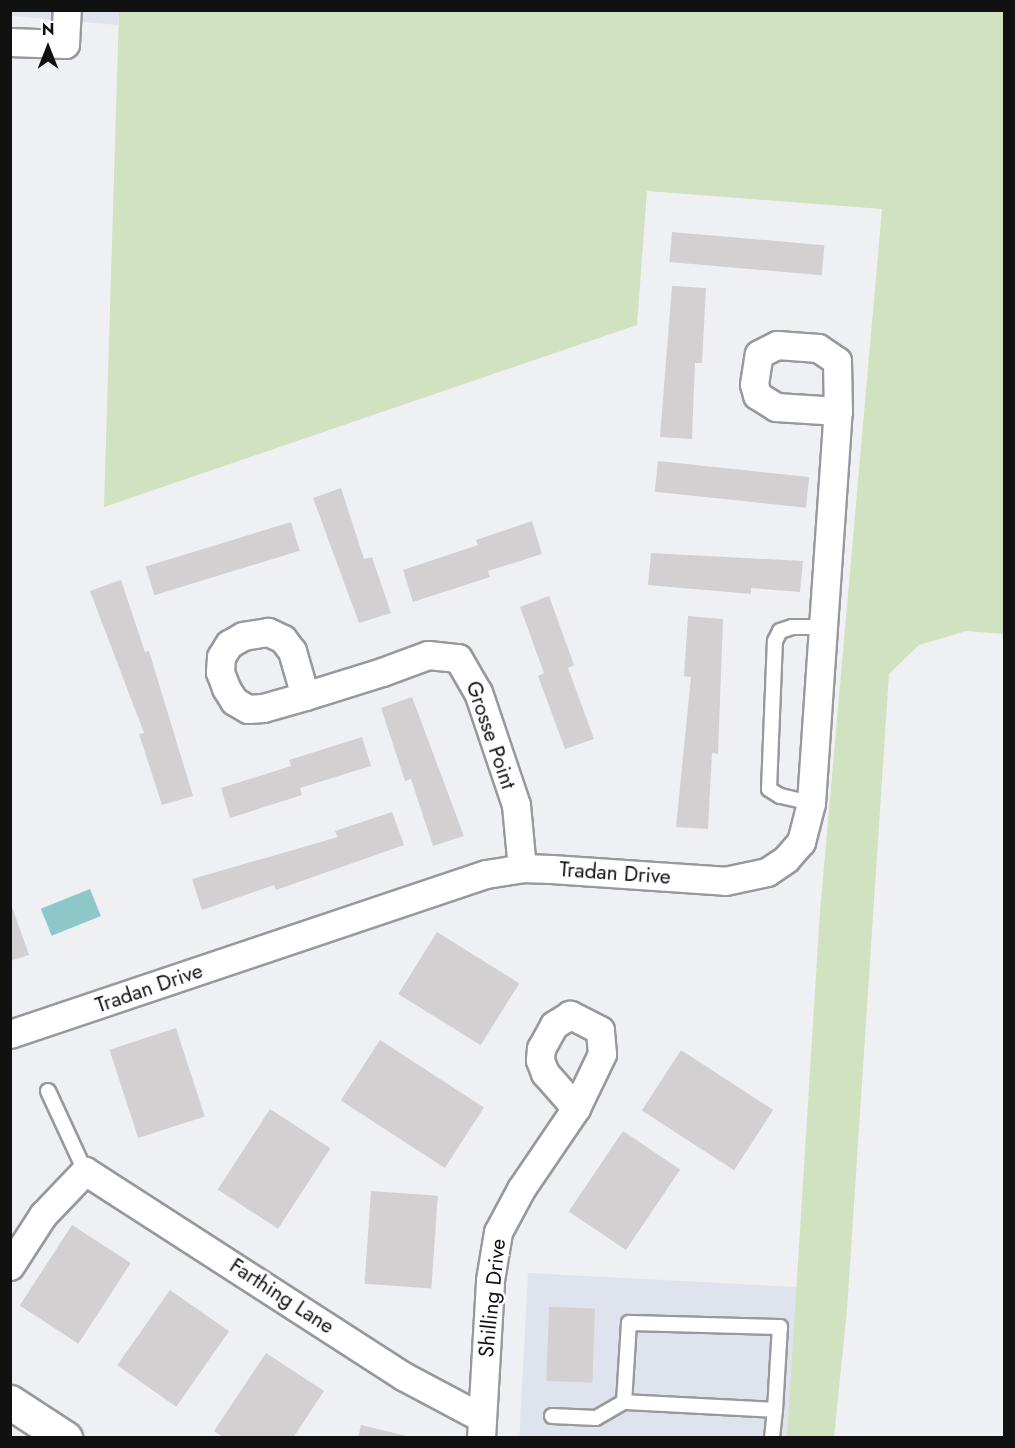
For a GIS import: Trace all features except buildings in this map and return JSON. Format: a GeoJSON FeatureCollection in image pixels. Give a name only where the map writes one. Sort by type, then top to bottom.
{"type":"FeatureCollection","features":[{"type":"Feature","properties":{"kind":"main road"},"geometry":{"type":"LineString","coordinates":[[10,1402],[65,1437]]}},
{"type":"Feature","properties":{"kind":"street"},"geometry":{"type":"LineString","coordinates":[[10,42],[65,44],[67,10]]}},
{"type":"Feature","properties":{"kind":"street","name":"Tradan Drive"},"geometry":{"type":"LineString","coordinates":[[10,1034],[486,874],[522,868],[725,881],[767,872],[801,842],[811,803],[838,411]]}},
{"type":"Feature","properties":{"kind":"street","name":"Grosse Point"},"geometry":{"type":"LineString","coordinates":[[304,696],[428,654],[458,658],[470,672],[478,692],[516,805],[522,868]]}},
{"type":"Feature","properties":{"kind":"street","name":"Shilling Drive"},"geometry":{"type":"LineString","coordinates":[[481,1428],[490,1280],[498,1232],[521,1189],[576,1108]]}},
{"type":"Feature","properties":{"kind":"street"},"geometry":{"type":"LineString","coordinates":[[10,1266],[43,1215],[85,1171]]}},
{"type":"Feature","properties":{"kind":"street","name":"Farthing Lane"},"geometry":{"type":"LineString","coordinates":[[85,1171],[481,1428]]}},
{"type":"Feature","properties":{"kind":"lane"},"geometry":{"type":"LineString","coordinates":[[811,803],[780,796],[769,789],[775,641],[780,631],[792,627],[823,627]]}},
{"type":"Feature","properties":{"kind":"lane"},"geometry":{"type":"LineString","coordinates":[[48,1091],[85,1171]]}},
{"type":"Feature","properties":{"kind":"lane"},"geometry":{"type":"LineString","coordinates":[[624,1402],[629,1323],[780,1326],[772,1437]]}},
{"type":"Feature","properties":{"kind":"lane"},"geometry":{"type":"LineString","coordinates":[[552,1416],[596,1418],[624,1402],[775,1410]]}},
{"type":"Feature","properties":{"kind":"shaded area"},"geometry":{"type":"Polygon","coordinates":[[[10,11],[119,11],[118,25],[11,16],[10,11]]]}},
{"type":"Feature","properties":{"kind":"shaded area"},"geometry":{"type":"Polygon","coordinates":[[[528,1273],[797,1287],[789,1438],[519,1438],[528,1273]]]}},
{"type":"Feature","properties":{"kind":"green space"},"geometry":{"type":"Polygon","coordinates":[[[119,11],[1004,11],[1004,634],[966,631],[919,645],[889,674],[847,1310],[834,1437],[787,1437],[820,912],[882,209],[647,191],[637,325],[104,507],[119,11]]]}},
{"type":"Feature","properties":{"kind":"water"},"geometry":{"type":"Polygon","coordinates":[[[90,889],[101,916],[52,936],[41,909],[90,889]]]}}]}
